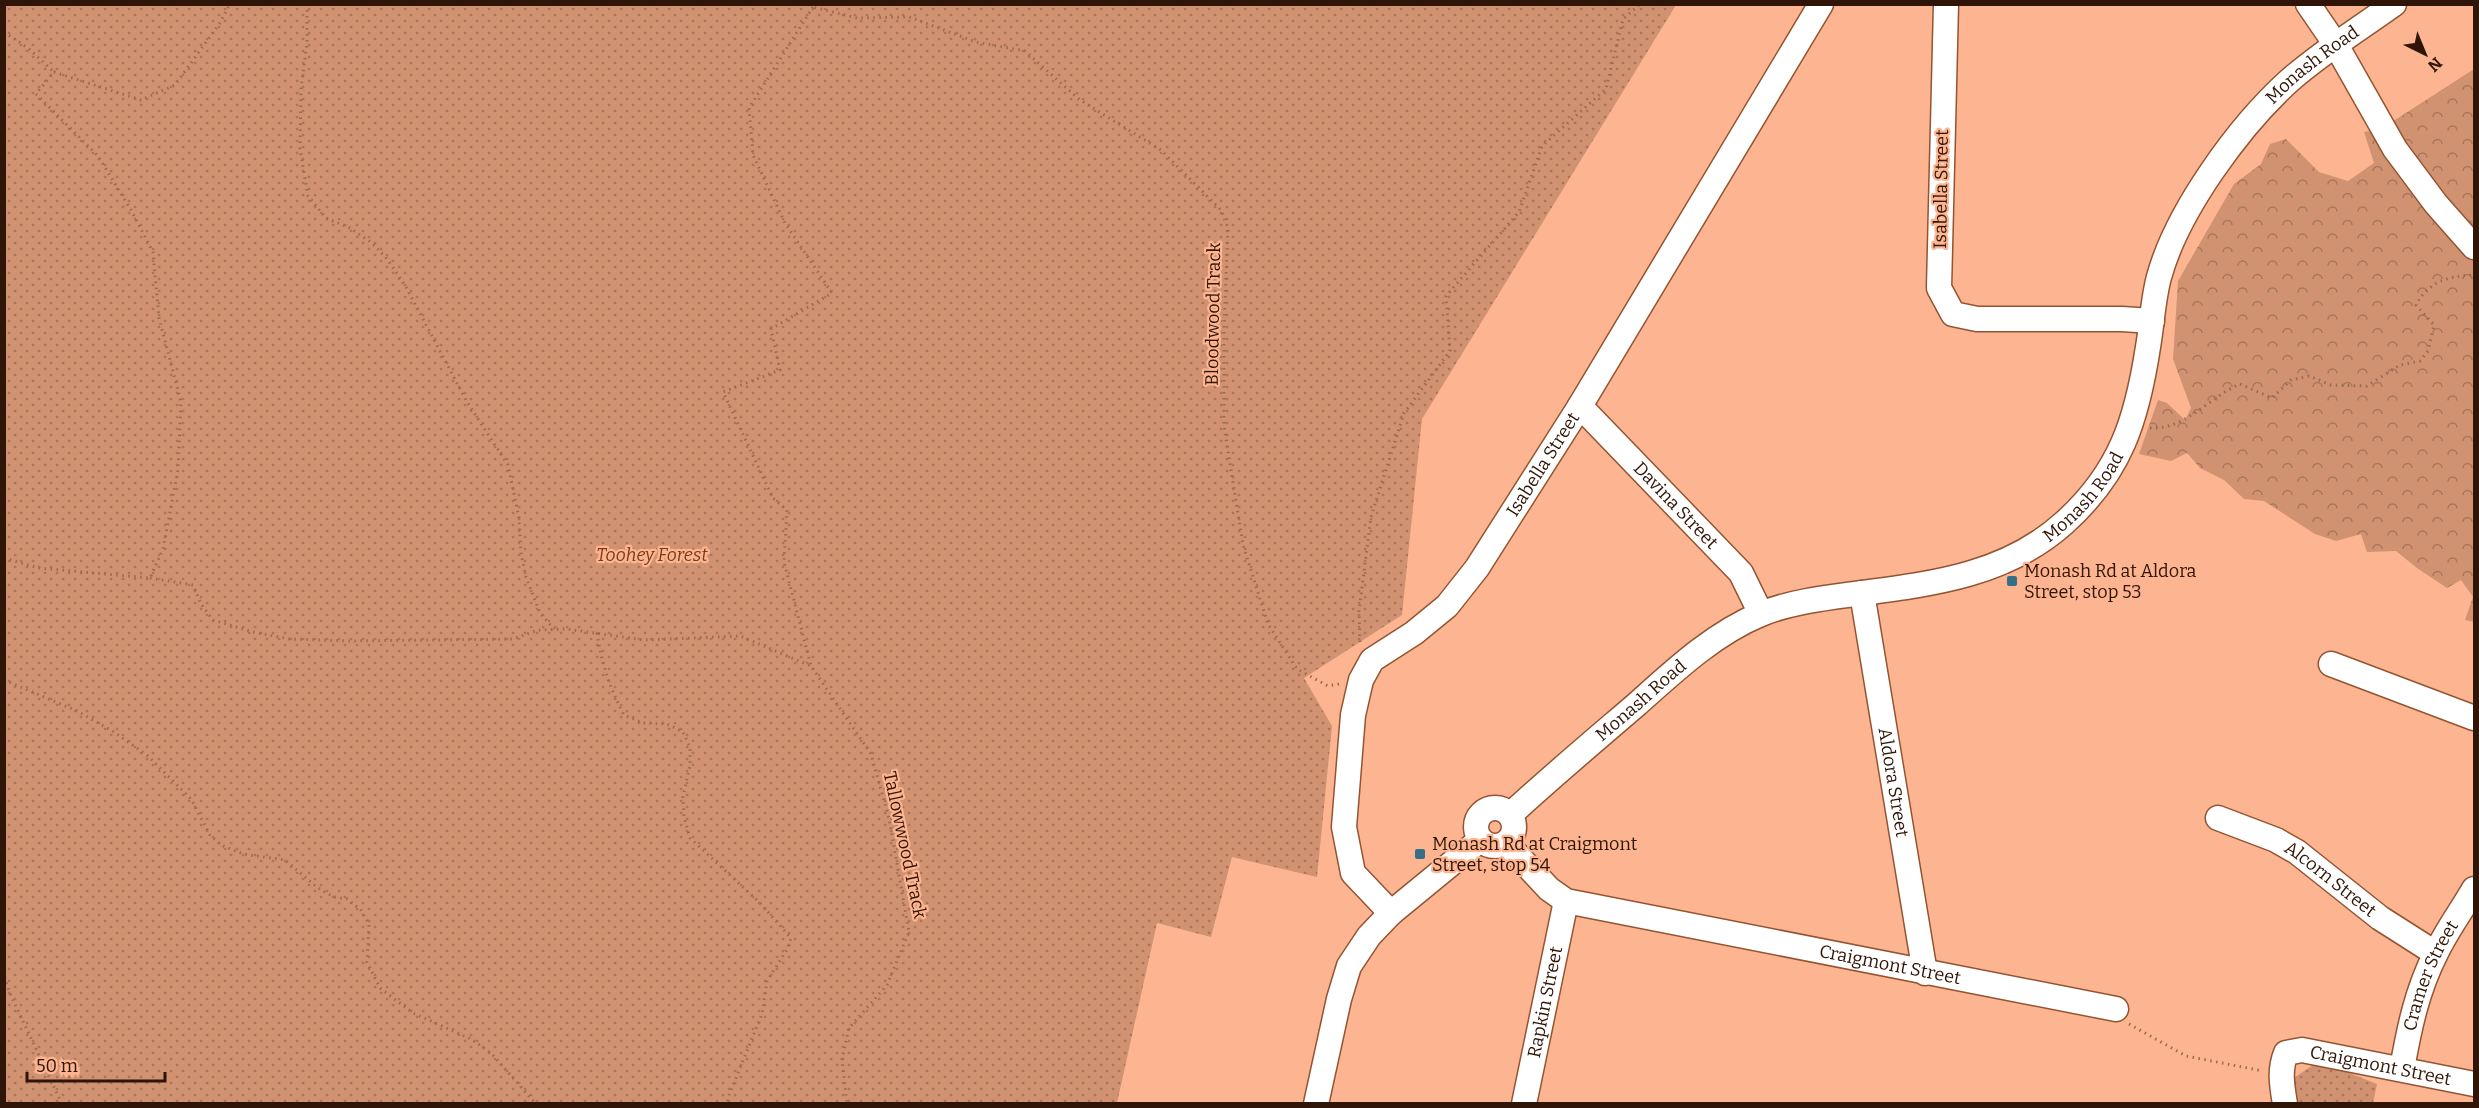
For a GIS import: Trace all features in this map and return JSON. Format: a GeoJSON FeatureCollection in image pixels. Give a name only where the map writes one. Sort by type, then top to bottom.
{"type":"FeatureCollection","features":[{"type":"Feature","properties":{"kind":"street","name":"Isabella Street"},"geometry":{"type":"LineString","coordinates":[[1391,913],[1353,873],[1344,827],[1353,715],[1361,680],[1372,660],[1414,633],[1447,606],[1477,568],[1580,406],[1821,4]]}},
{"type":"Feature","properties":{"kind":"street","name":"Isabella Street"},"geometry":{"type":"LineString","coordinates":[[1946,4],[1939,288],[1953,314],[1977,319],[2152,321]]}},
{"type":"Feature","properties":{"kind":"street"},"geometry":{"type":"LineString","coordinates":[[2308,4],[2336,45],[2395,149],[2436,204],[2475,247]]}},
{"type":"Feature","properties":{"kind":"street","name":"Monash Road"},"geometry":{"type":"LineString","coordinates":[[1510,815],[1685,662],[1719,637],[1761,614],[1810,600],[1965,576],[1996,567],[2035,546],[2065,523],[2090,497],[2109,471],[2131,428],[2143,384],[2159,278],[2176,230],[2199,193],[2256,115],[2290,80],[2394,4]]}},
{"type":"Feature","properties":{"kind":"street","name":"Davina Street"},"geometry":{"type":"LineString","coordinates":[[1580,406],[1741,573],[1761,614]]}},
{"type":"Feature","properties":{"kind":"street","name":"Aldora Street"},"geometry":{"type":"LineString","coordinates":[[1862,593],[1925,973]]}},
{"type":"Feature","properties":{"kind":"street"},"geometry":{"type":"LineString","coordinates":[[2331,664],[2475,718]]}},
{"type":"Feature","properties":{"kind":"street"},"geometry":{"type":"LineString","coordinates":[[1497,808],[1510,815],[1514,830],[1506,843],[1493,847],[1480,840],[1475,826],[1482,812],[1497,808]]}},
{"type":"Feature","properties":{"kind":"street","name":"Alcorn Street"},"geometry":{"type":"LineString","coordinates":[[2218,818],[2276,840],[2297,852],[2380,918],[2435,954]]}},
{"type":"Feature","properties":{"kind":"street"},"geometry":{"type":"LineString","coordinates":[[1316,1104],[1339,999],[1349,966],[1369,936],[1391,913],[1480,840]]}},
{"type":"Feature","properties":{"kind":"street","name":"Craigmont Street"},"geometry":{"type":"LineString","coordinates":[[1506,843],[1549,889],[1566,901],[1925,973],[2085,1001],[2116,1009]]}},
{"type":"Feature","properties":{"kind":"street","name":"Cramer Street"},"geometry":{"type":"LineString","coordinates":[[2403,1069],[2412,1016],[2435,954],[2475,889]]}},
{"type":"Feature","properties":{"kind":"street","name":"Rapkin Street"},"geometry":{"type":"LineString","coordinates":[[1524,1104],[1566,901]]}},
{"type":"Feature","properties":{"kind":"street","name":"Craigmont Street"},"geometry":{"type":"LineString","coordinates":[[2284,1064],[2314,1051],[2475,1084]]}},
{"type":"Feature","properties":{"kind":"street"},"geometry":{"type":"LineString","coordinates":[[2284,1064],[2285,1104]]}},
{"type":"Feature","properties":{"kind":"path"},"geometry":{"type":"LineString","coordinates":[[4,32],[28,48],[54,72],[141,100],[175,85],[220,23],[230,4]]}},
{"type":"Feature","properties":{"kind":"path"},"geometry":{"type":"LineString","coordinates":[[307,4],[307,43],[301,88],[300,149],[308,196],[326,218],[350,228],[372,243],[388,260],[406,287],[466,402],[508,465],[519,518],[521,553],[526,577],[540,613],[554,629]]}},
{"type":"Feature","properties":{"kind":"path"},"geometry":{"type":"LineString","coordinates":[[1360,646],[1359,611],[1371,517],[1404,413],[1450,351],[1446,296],[1519,212],[1542,146],[1606,89],[1623,19],[1641,4]]}},
{"type":"Feature","properties":{"kind":"path","name":"Tallowwood Track"},"geometry":{"type":"LineString","coordinates":[[812,6],[749,108],[753,155],[785,223],[832,293],[771,329],[780,370],[723,392],[773,498],[787,510],[784,562],[811,666],[871,754],[889,818],[909,932],[887,985],[849,1028],[842,1059],[847,1104]]}},
{"type":"Feature","properties":{"kind":"path","name":"Bloodwood Track"},"geometry":{"type":"LineString","coordinates":[[812,6],[857,18],[909,17],[976,42],[1025,51],[1080,100],[1161,150],[1221,210],[1228,228],[1224,326],[1224,426],[1243,545],[1268,624],[1297,669],[1328,686],[1361,680]]}},
{"type":"Feature","properties":{"kind":"path"},"geometry":{"type":"LineString","coordinates":[[54,72],[36,94],[98,156],[153,252],[159,318],[181,402],[176,482],[163,549],[150,579]]}},
{"type":"Feature","properties":{"kind":"path"},"geometry":{"type":"LineString","coordinates":[[2131,428],[2162,429],[2198,413],[2227,390],[2240,384],[2272,398],[2290,380],[2309,375],[2331,385],[2367,386],[2400,365],[2420,361],[2428,351],[2434,325],[2416,305],[2430,285],[2441,280],[2475,275]]}},
{"type":"Feature","properties":{"kind":"path"},"geometry":{"type":"LineString","coordinates":[[4,558],[39,568],[193,585],[201,604],[213,620],[253,632],[290,639],[360,641],[513,639],[538,630],[554,629],[644,640],[740,636],[811,666]]}},
{"type":"Feature","properties":{"kind":"path"},"geometry":{"type":"LineString","coordinates":[[597,633],[602,665],[611,691],[624,715],[643,723],[667,724],[683,732],[690,747],[690,765],[683,797],[684,817],[690,838],[760,903],[791,938],[788,948],[767,981],[762,1014],[727,1104]]}},
{"type":"Feature","properties":{"kind":"path"},"geometry":{"type":"LineString","coordinates":[[4,680],[77,711],[114,732],[148,756],[191,799],[210,835],[222,845],[243,854],[285,860],[318,888],[334,897],[347,899],[361,910],[369,924],[367,962],[380,988],[413,1013],[471,1039],[491,1053],[536,1104]]}},
{"type":"Feature","properties":{"kind":"path"},"geometry":{"type":"LineString","coordinates":[[4,977],[62,1104]]}},
{"type":"Feature","properties":{"kind":"path"},"geometry":{"type":"LineString","coordinates":[[2116,1009],[2135,1030],[2186,1056],[2284,1064]]}},
{"type":"Feature","properties":{"kind":"green space","name":"Toohey Forest"},"geometry":{"type":"Polygon","coordinates":[[[5,4],[1676,5],[1422,419],[1402,615],[1304,678],[1332,726],[1317,877],[1232,857],[1211,937],[1157,923],[1117,1103],[5,1104],[5,4]]]}},
{"type":"Feature","properties":{"kind":"green space"},"geometry":{"type":"Polygon","coordinates":[[[2474,69],[2474,622],[2465,620],[2473,597],[2461,580],[2447,588],[2396,551],[2367,552],[2361,534],[2336,541],[2315,534],[2264,501],[2244,499],[2224,480],[2200,468],[2187,453],[2171,461],[2139,454],[2158,400],[2167,403],[2185,420],[2191,408],[2173,359],[2178,281],[2234,184],[2261,164],[2270,144],[2286,139],[2319,172],[2348,181],[2374,163],[2364,132],[2381,129],[2474,69]]]}},
{"type":"Feature","properties":{"kind":"green space"},"geometry":{"type":"Polygon","coordinates":[[[2313,1065],[2347,1072],[2377,1084],[2373,1103],[2296,1103],[2292,1079],[2313,1065]]]}},
{"type":"Feature","properties":{"kind":"place","name":"Monash Rd at Aldora Street, stop 53"},"geometry":{"type":"Point","coordinates":[2012,581]}},
{"type":"Feature","properties":{"kind":"place","name":"Monash Rd at Craigmont Street, stop 54"},"geometry":{"type":"Point","coordinates":[1420,854]}}]}
